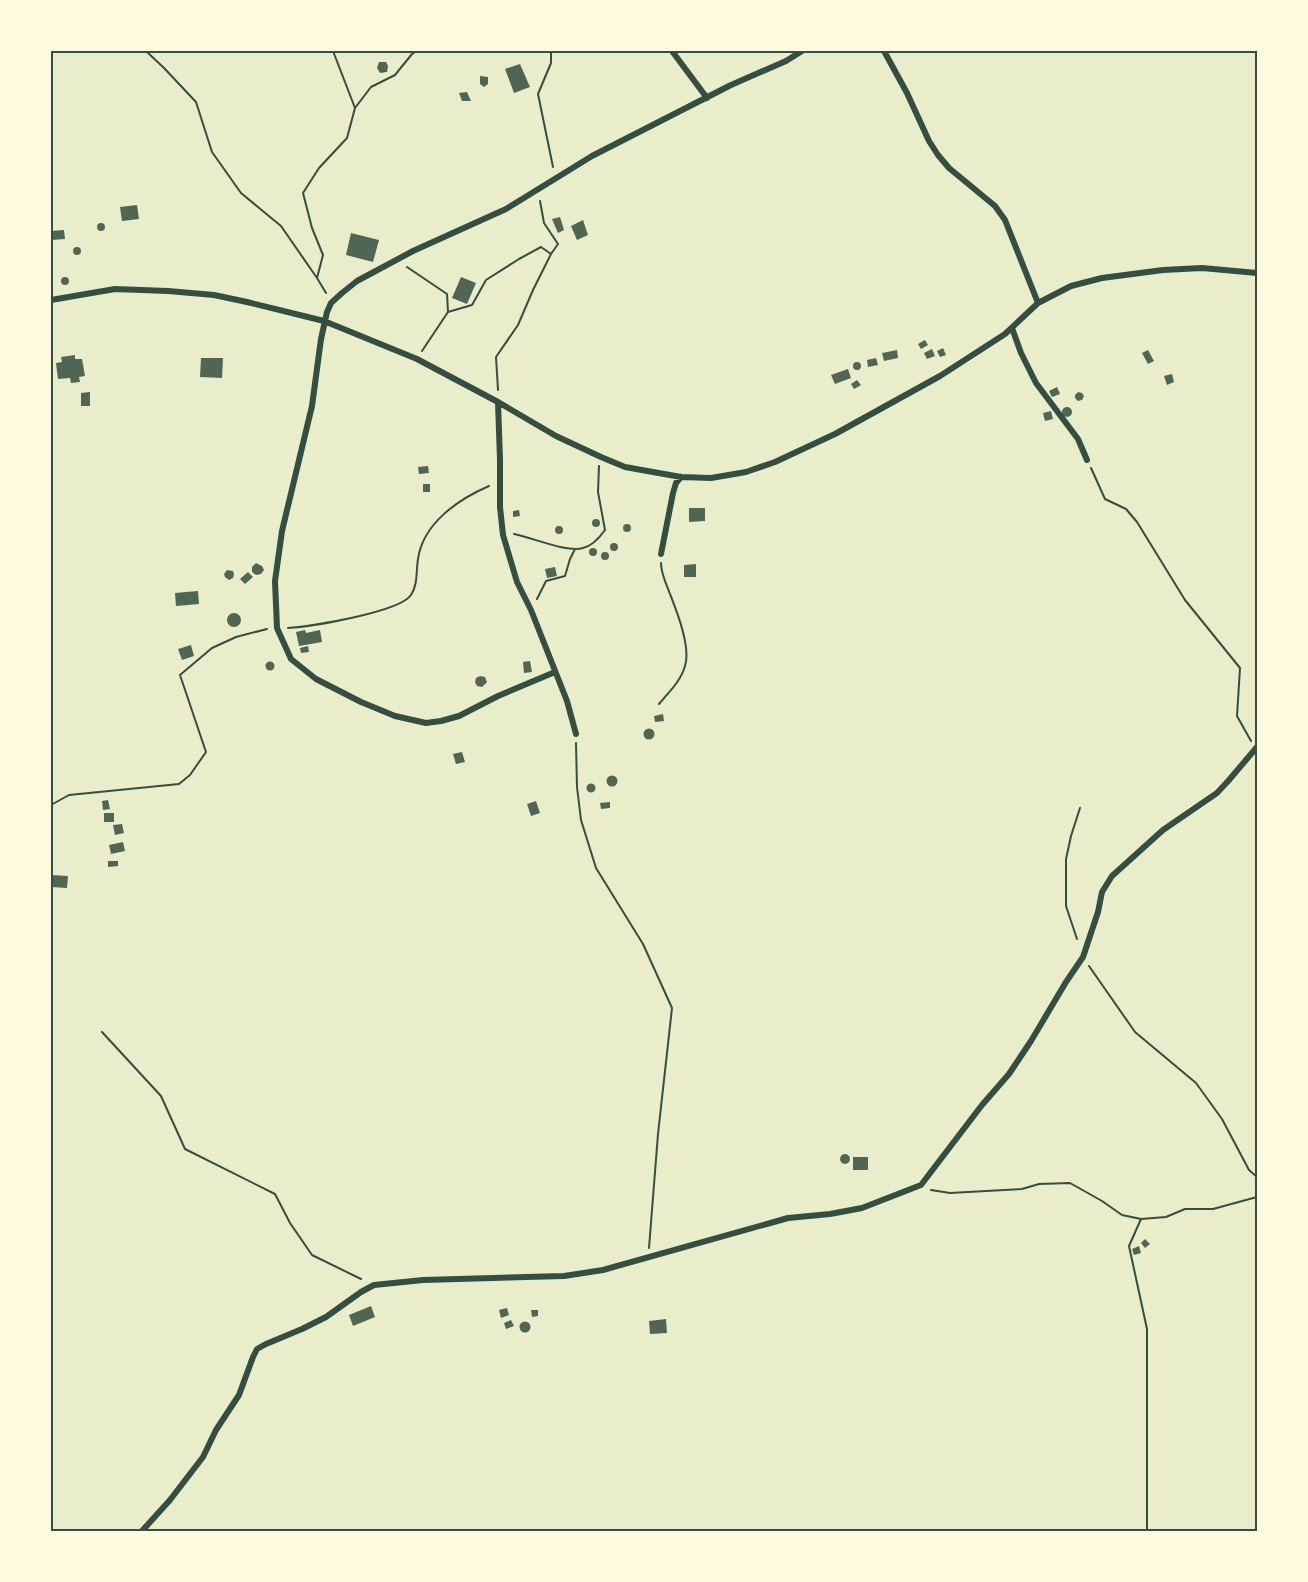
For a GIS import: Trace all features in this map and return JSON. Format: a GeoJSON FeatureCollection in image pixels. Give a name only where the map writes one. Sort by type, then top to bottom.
{"type":"FeatureCollection","features":[{"type":"Feature","properties":{"kind":"street"},"geometry":{"type":"LineString","coordinates":[[672,51],[707,98]]}},
{"type":"Feature","properties":{"kind":"street"},"geometry":{"type":"LineString","coordinates":[[555,672],[498,696],[459,716],[426,723],[394,716],[361,702],[316,679],[291,659],[277,628],[275,581],[284,521],[312,406],[324,321],[331,303],[357,281],[396,260],[506,209],[592,156],[802,51]]}},
{"type":"Feature","properties":{"kind":"street"},"geometry":{"type":"LineString","coordinates":[[887,52],[929,141],[938,155],[949,168],[995,206],[1005,220],[1038,303]]}},
{"type":"Feature","properties":{"kind":"street"},"geometry":{"type":"LineString","coordinates":[[51,300],[115,289],[180,292],[225,297],[324,321],[417,359],[556,436],[625,467],[681,477],[711,478],[746,472],[775,462],[835,434],[902,398],[988,346],[1012,328],[1038,303],[1071,286],[1102,278],[1163,270],[1202,268],[1257,273]]}},
{"type":"Feature","properties":{"kind":"street"},"geometry":{"type":"LineString","coordinates":[[1012,328],[1036,384],[1078,439],[1087,460]]}},
{"type":"Feature","properties":{"kind":"street"},"geometry":{"type":"LineString","coordinates":[[498,402],[500,507],[503,535],[517,582],[531,610],[567,700],[576,734]]}},
{"type":"Feature","properties":{"kind":"street"},"geometry":{"type":"LineString","coordinates":[[661,554],[676,483],[681,477]]}},
{"type":"Feature","properties":{"kind":"street"},"geometry":{"type":"LineString","coordinates":[[142,1531],[203,1458],[216,1430],[239,1395],[257,1349],[326,1317],[374,1285],[423,1280],[564,1276],[603,1270],[788,1218],[862,1208],[921,1185],[982,1105],[1009,1074],[1083,957],[1102,892],[1112,876],[1163,830],[1217,793],[1256,748]]}},
{"type":"Feature","properties":{"kind":"path"},"geometry":{"type":"LineString","coordinates":[[146,51],[196,102],[212,152],[241,193],[281,226],[317,278],[331,303]]}},
{"type":"Feature","properties":{"kind":"path"},"geometry":{"type":"LineString","coordinates":[[333,51],[355,108]]}},
{"type":"Feature","properties":{"kind":"path"},"geometry":{"type":"LineString","coordinates":[[317,278],[323,255],[312,228],[303,193],[319,168],[347,138],[355,108],[371,87],[395,75],[417,51]]}},
{"type":"Feature","properties":{"kind":"path"},"geometry":{"type":"LineString","coordinates":[[551,51],[551,63],[538,94],[555,179]]}},
{"type":"Feature","properties":{"kind":"path"},"geometry":{"type":"LineString","coordinates":[[498,402],[496,357],[518,325],[533,290],[558,244],[544,223],[538,190]]}},
{"type":"Feature","properties":{"kind":"path"},"geometry":{"type":"LineString","coordinates":[[448,312],[472,305],[486,280],[519,258],[542,247],[551,254]]}},
{"type":"Feature","properties":{"kind":"path"},"geometry":{"type":"LineString","coordinates":[[396,260],[447,294],[448,312],[417,359]]}},
{"type":"Feature","properties":{"kind":"path"},"geometry":{"type":"LineString","coordinates":[[503,535],[516,534],[574,549],[585,548],[599,537],[605,530],[598,492],[601,457]]}},
{"type":"Feature","properties":{"kind":"path"},"geometry":{"type":"LineString","coordinates":[[1087,460],[1105,499],[1126,509],[1137,522],[1185,600],[1240,668],[1238,716],[1256,748]]}},
{"type":"Feature","properties":{"kind":"path"},"geometry":{"type":"LineString","coordinates":[[51,805],[69,795],[179,784],[190,776],[206,752],[180,675],[212,648],[236,637],[252,632],[328,622],[385,610],[411,596],[416,580],[418,557],[425,535],[442,517],[470,495],[500,482]]}},
{"type":"Feature","properties":{"kind":"path"},"geometry":{"type":"LineString","coordinates":[[531,610],[546,581],[566,576],[574,549]]}},
{"type":"Feature","properties":{"kind":"path"},"geometry":{"type":"LineString","coordinates":[[658,704],[680,678],[687,657],[675,607],[661,571],[661,554]]}},
{"type":"Feature","properties":{"kind":"path"},"geometry":{"type":"LineString","coordinates":[[576,734],[577,787],[581,820],[596,868],[643,944],[672,1008],[658,1134],[648,1258]]}},
{"type":"Feature","properties":{"kind":"path"},"geometry":{"type":"LineString","coordinates":[[1080,808],[1066,859],[1066,906],[1083,957],[1135,1032],[1196,1083],[1222,1119],[1249,1170],[1257,1177]]}},
{"type":"Feature","properties":{"kind":"path"},"geometry":{"type":"LineString","coordinates":[[102,1032],[161,1096],[185,1149],[275,1194],[312,1256],[374,1285]]}},
{"type":"Feature","properties":{"kind":"path"},"geometry":{"type":"LineString","coordinates":[[921,1185],[930,1190],[950,1193],[1022,1189],[1039,1184],[1070,1183],[1122,1215],[1141,1219],[1166,1217],[1185,1209],[1213,1209],[1257,1197]]}},
{"type":"Feature","properties":{"kind":"path"},"geometry":{"type":"LineString","coordinates":[[1141,1219],[1129,1246],[1147,1329],[1147,1531]]}},
{"type":"Feature","properties":{"kind":"building"},"geometry":{"type":"Polygon","coordinates":[[[379,62],[386,62],[387,72],[380,73],[377,68],[379,62]]]}},
{"type":"Feature","properties":{"kind":"building"},"geometry":{"type":"Polygon","coordinates":[[[520,64],[530,87],[514,93],[505,69],[520,64]]]}},
{"type":"Feature","properties":{"kind":"building"},"geometry":{"type":"Polygon","coordinates":[[[480,76],[488,77],[488,84],[484,87],[480,84],[480,76]]]}},
{"type":"Feature","properties":{"kind":"building"},"geometry":{"type":"Polygon","coordinates":[[[467,92],[471,101],[462,101],[459,93],[467,92]]]}},
{"type":"Feature","properties":{"kind":"building"},"geometry":{"type":"Polygon","coordinates":[[[137,205],[139,219],[122,221],[120,207],[137,205]]]}},
{"type":"Feature","properties":{"kind":"building"},"geometry":{"type":"Polygon","coordinates":[[[560,217],[564,230],[558,233],[552,219],[560,217]]]}},
{"type":"Feature","properties":{"kind":"building"},"geometry":{"type":"Polygon","coordinates":[[[583,220],[588,235],[577,240],[571,226],[583,220]]]}},
{"type":"Feature","properties":{"kind":"building"},"geometry":{"type":"Polygon","coordinates":[[[101,223],[105,227],[101,231],[97,227],[101,223]]]}},
{"type":"Feature","properties":{"kind":"building"},"geometry":{"type":"Polygon","coordinates":[[[64,230],[65,239],[51,240],[51,231],[64,230]]]}},
{"type":"Feature","properties":{"kind":"building"},"geometry":{"type":"Polygon","coordinates":[[[351,233],[379,240],[373,262],[346,255],[351,233]]]}},
{"type":"Feature","properties":{"kind":"building"},"geometry":{"type":"Polygon","coordinates":[[[77,247],[81,251],[77,255],[73,251],[77,247]]]}},
{"type":"Feature","properties":{"kind":"building"},"geometry":{"type":"Polygon","coordinates":[[[65,277],[69,281],[65,285],[61,281],[65,277]]]}},
{"type":"Feature","properties":{"kind":"building"},"geometry":{"type":"Polygon","coordinates":[[[461,277],[476,283],[467,304],[452,298],[461,277]]]}},
{"type":"Feature","properties":{"kind":"building"},"geometry":{"type":"Polygon","coordinates":[[[925,340],[928,345],[921,349],[918,344],[925,340]]]}},
{"type":"Feature","properties":{"kind":"building"},"geometry":{"type":"Polygon","coordinates":[[[943,348],[946,355],[940,357],[937,351],[943,348]]]}},
{"type":"Feature","properties":{"kind":"building"},"geometry":{"type":"Polygon","coordinates":[[[932,349],[935,356],[927,359],[924,353],[932,349]]]}},
{"type":"Feature","properties":{"kind":"building"},"geometry":{"type":"Polygon","coordinates":[[[897,350],[898,358],[884,361],[882,353],[897,350]]]}},
{"type":"Feature","properties":{"kind":"building"},"geometry":{"type":"Polygon","coordinates":[[[1148,350],[1154,361],[1148,364],[1142,353],[1148,350]]]}},
{"type":"Feature","properties":{"kind":"building"},"geometry":{"type":"Polygon","coordinates":[[[75,355],[75,359],[82,359],[85,376],[79,377],[80,382],[71,383],[70,378],[58,379],[56,363],[62,362],[61,357],[75,355]]]}},
{"type":"Feature","properties":{"kind":"building"},"geometry":{"type":"Polygon","coordinates":[[[201,358],[223,358],[222,378],[200,377],[201,358]]]}},
{"type":"Feature","properties":{"kind":"building"},"geometry":{"type":"Polygon","coordinates":[[[876,358],[878,365],[868,367],[867,360],[876,358]]]}},
{"type":"Feature","properties":{"kind":"building"},"geometry":{"type":"Polygon","coordinates":[[[857,362],[861,366],[857,370],[853,366],[857,362]]]}},
{"type":"Feature","properties":{"kind":"building"},"geometry":{"type":"Polygon","coordinates":[[[848,369],[851,378],[835,384],[831,375],[848,369]]]}},
{"type":"Feature","properties":{"kind":"building"},"geometry":{"type":"Polygon","coordinates":[[[1172,374],[1174,382],[1167,385],[1164,376],[1172,374]]]}},
{"type":"Feature","properties":{"kind":"building"},"geometry":{"type":"Polygon","coordinates":[[[857,380],[861,385],[854,389],[851,384],[857,380]]]}},
{"type":"Feature","properties":{"kind":"building"},"geometry":{"type":"Polygon","coordinates":[[[1057,387],[1060,394],[1052,397],[1049,391],[1057,387]]]}},
{"type":"Feature","properties":{"kind":"building"},"geometry":{"type":"Polygon","coordinates":[[[90,392],[90,406],[81,406],[81,393],[90,392]]]}},
{"type":"Feature","properties":{"kind":"building"},"geometry":{"type":"Polygon","coordinates":[[[1078,392],[1084,396],[1078,401],[1075,395],[1078,392]]]}},
{"type":"Feature","properties":{"kind":"building"},"geometry":{"type":"Polygon","coordinates":[[[1067,407],[1072,412],[1067,417],[1062,412],[1067,407]]]}},
{"type":"Feature","properties":{"kind":"building"},"geometry":{"type":"Polygon","coordinates":[[[1051,411],[1053,419],[1045,421],[1043,413],[1051,411]]]}},
{"type":"Feature","properties":{"kind":"building"},"geometry":{"type":"Polygon","coordinates":[[[428,466],[429,473],[419,474],[418,467],[428,466]]]}},
{"type":"Feature","properties":{"kind":"building"},"geometry":{"type":"Polygon","coordinates":[[[423,484],[430,484],[430,492],[423,492],[423,484]]]}},
{"type":"Feature","properties":{"kind":"building"},"geometry":{"type":"Polygon","coordinates":[[[689,508],[705,508],[705,521],[689,522],[689,508]]]}},
{"type":"Feature","properties":{"kind":"building"},"geometry":{"type":"Polygon","coordinates":[[[519,510],[520,516],[513,517],[513,511],[519,510]]]}},
{"type":"Feature","properties":{"kind":"building"},"geometry":{"type":"Polygon","coordinates":[[[596,519],[600,523],[596,527],[592,523],[596,519]]]}},
{"type":"Feature","properties":{"kind":"building"},"geometry":{"type":"Polygon","coordinates":[[[627,524],[631,528],[627,532],[623,528],[627,524]]]}},
{"type":"Feature","properties":{"kind":"building"},"geometry":{"type":"Polygon","coordinates":[[[559,526],[563,530],[559,534],[555,530],[559,526]]]}},
{"type":"Feature","properties":{"kind":"building"},"geometry":{"type":"Polygon","coordinates":[[[614,543],[618,547],[614,551],[610,547],[614,543]]]}},
{"type":"Feature","properties":{"kind":"building"},"geometry":{"type":"Polygon","coordinates":[[[593,548],[597,552],[593,556],[589,552],[593,548]]]}},
{"type":"Feature","properties":{"kind":"building"},"geometry":{"type":"Polygon","coordinates":[[[605,552],[609,556],[605,560],[601,556],[605,552]]]}},
{"type":"Feature","properties":{"kind":"building"},"geometry":{"type":"Polygon","coordinates":[[[256,563],[264,570],[261,574],[256,575],[252,572],[252,567],[256,563]]]}},
{"type":"Feature","properties":{"kind":"building"},"geometry":{"type":"Polygon","coordinates":[[[696,564],[696,577],[684,577],[684,565],[696,564]]]}},
{"type":"Feature","properties":{"kind":"building"},"geometry":{"type":"Polygon","coordinates":[[[555,567],[557,576],[547,578],[545,569],[555,567]]]}},
{"type":"Feature","properties":{"kind":"building"},"geometry":{"type":"Polygon","coordinates":[[[227,570],[233,571],[234,574],[229,580],[224,574],[227,570]]]}},
{"type":"Feature","properties":{"kind":"building"},"geometry":{"type":"Polygon","coordinates":[[[248,572],[253,577],[245,584],[240,579],[248,572]]]}},
{"type":"Feature","properties":{"kind":"building"},"geometry":{"type":"Polygon","coordinates":[[[198,591],[199,604],[176,606],[175,593],[198,591]]]}},
{"type":"Feature","properties":{"kind":"building"},"geometry":{"type":"Polygon","coordinates":[[[234,613],[239,615],[241,620],[239,625],[234,627],[229,625],[227,620],[229,615],[234,613]]]}},
{"type":"Feature","properties":{"kind":"building"},"geometry":{"type":"Polygon","coordinates":[[[305,630],[306,633],[320,630],[322,642],[299,646],[296,632],[305,630]]]}},
{"type":"Feature","properties":{"kind":"building"},"geometry":{"type":"Polygon","coordinates":[[[191,645],[194,656],[182,660],[178,649],[191,645]]]}},
{"type":"Feature","properties":{"kind":"building"},"geometry":{"type":"Polygon","coordinates":[[[308,646],[309,652],[301,653],[300,648],[308,646]]]}},
{"type":"Feature","properties":{"kind":"building"},"geometry":{"type":"Polygon","coordinates":[[[270,661],[275,666],[270,671],[265,666],[270,661]]]}},
{"type":"Feature","properties":{"kind":"building"},"geometry":{"type":"Polygon","coordinates":[[[530,661],[532,672],[524,673],[523,662],[530,661]]]}},
{"type":"Feature","properties":{"kind":"building"},"geometry":{"type":"Polygon","coordinates":[[[480,676],[485,677],[487,682],[482,687],[477,686],[475,682],[480,676]]]}},
{"type":"Feature","properties":{"kind":"building"},"geometry":{"type":"Polygon","coordinates":[[[663,714],[664,721],[655,722],[654,716],[663,714]]]}},
{"type":"Feature","properties":{"kind":"building"},"geometry":{"type":"Polygon","coordinates":[[[649,728],[655,734],[649,740],[643,734],[649,728]]]}},
{"type":"Feature","properties":{"kind":"building"},"geometry":{"type":"Polygon","coordinates":[[[462,752],[465,762],[456,764],[453,754],[462,752]]]}},
{"type":"Feature","properties":{"kind":"building"},"geometry":{"type":"Polygon","coordinates":[[[612,776],[616,777],[616,785],[612,786],[608,785],[607,781],[608,777],[612,776]]]}},
{"type":"Feature","properties":{"kind":"building"},"geometry":{"type":"Polygon","coordinates":[[[591,783],[596,788],[591,793],[586,788],[591,783]]]}},
{"type":"Feature","properties":{"kind":"building"},"geometry":{"type":"Polygon","coordinates":[[[108,800],[110,809],[103,810],[102,801],[108,800]]]}},
{"type":"Feature","properties":{"kind":"building"},"geometry":{"type":"Polygon","coordinates":[[[536,801],[540,813],[531,816],[527,804],[536,801]]]}},
{"type":"Feature","properties":{"kind":"building"},"geometry":{"type":"Polygon","coordinates":[[[610,802],[610,808],[601,809],[600,803],[610,802]]]}},
{"type":"Feature","properties":{"kind":"building"},"geometry":{"type":"Polygon","coordinates":[[[104,813],[114,813],[114,822],[104,822],[104,813]]]}},
{"type":"Feature","properties":{"kind":"building"},"geometry":{"type":"Polygon","coordinates":[[[122,824],[124,833],[115,835],[113,825],[122,824]]]}},
{"type":"Feature","properties":{"kind":"building"},"geometry":{"type":"Polygon","coordinates":[[[123,842],[125,851],[111,854],[109,845],[123,842]]]}},
{"type":"Feature","properties":{"kind":"building"},"geometry":{"type":"Polygon","coordinates":[[[108,861],[118,861],[118,866],[108,867],[108,861]]]}},
{"type":"Feature","properties":{"kind":"building"},"geometry":{"type":"Polygon","coordinates":[[[51,875],[68,876],[67,888],[51,887],[51,875]]]}},
{"type":"Feature","properties":{"kind":"building"},"geometry":{"type":"Polygon","coordinates":[[[845,1154],[849,1155],[849,1163],[845,1164],[841,1163],[840,1159],[841,1155],[845,1154]]]}},
{"type":"Feature","properties":{"kind":"building"},"geometry":{"type":"Polygon","coordinates":[[[853,1157],[868,1157],[868,1170],[853,1170],[853,1157]]]}},
{"type":"Feature","properties":{"kind":"building"},"geometry":{"type":"Polygon","coordinates":[[[1145,1239],[1150,1244],[1145,1248],[1141,1243],[1145,1239]]]}},
{"type":"Feature","properties":{"kind":"building"},"geometry":{"type":"Polygon","coordinates":[[[1139,1246],[1141,1253],[1134,1255],[1132,1249],[1139,1246]]]}},
{"type":"Feature","properties":{"kind":"building"},"geometry":{"type":"Polygon","coordinates":[[[371,1306],[375,1317],[353,1326],[349,1315],[371,1306]]]}},
{"type":"Feature","properties":{"kind":"building"},"geometry":{"type":"Polygon","coordinates":[[[507,1308],[509,1315],[501,1318],[499,1310],[507,1308]]]}},
{"type":"Feature","properties":{"kind":"building"},"geometry":{"type":"Polygon","coordinates":[[[531,1310],[538,1310],[538,1316],[532,1317],[531,1310]]]}},
{"type":"Feature","properties":{"kind":"building"},"geometry":{"type":"Polygon","coordinates":[[[666,1319],[667,1333],[650,1334],[649,1321],[666,1319]]]}},
{"type":"Feature","properties":{"kind":"building"},"geometry":{"type":"Polygon","coordinates":[[[511,1320],[514,1326],[506,1329],[504,1323],[511,1320]]]}},
{"type":"Feature","properties":{"kind":"building"},"geometry":{"type":"Polygon","coordinates":[[[525,1321],[531,1327],[525,1333],[519,1327],[525,1321]]]}}]}
